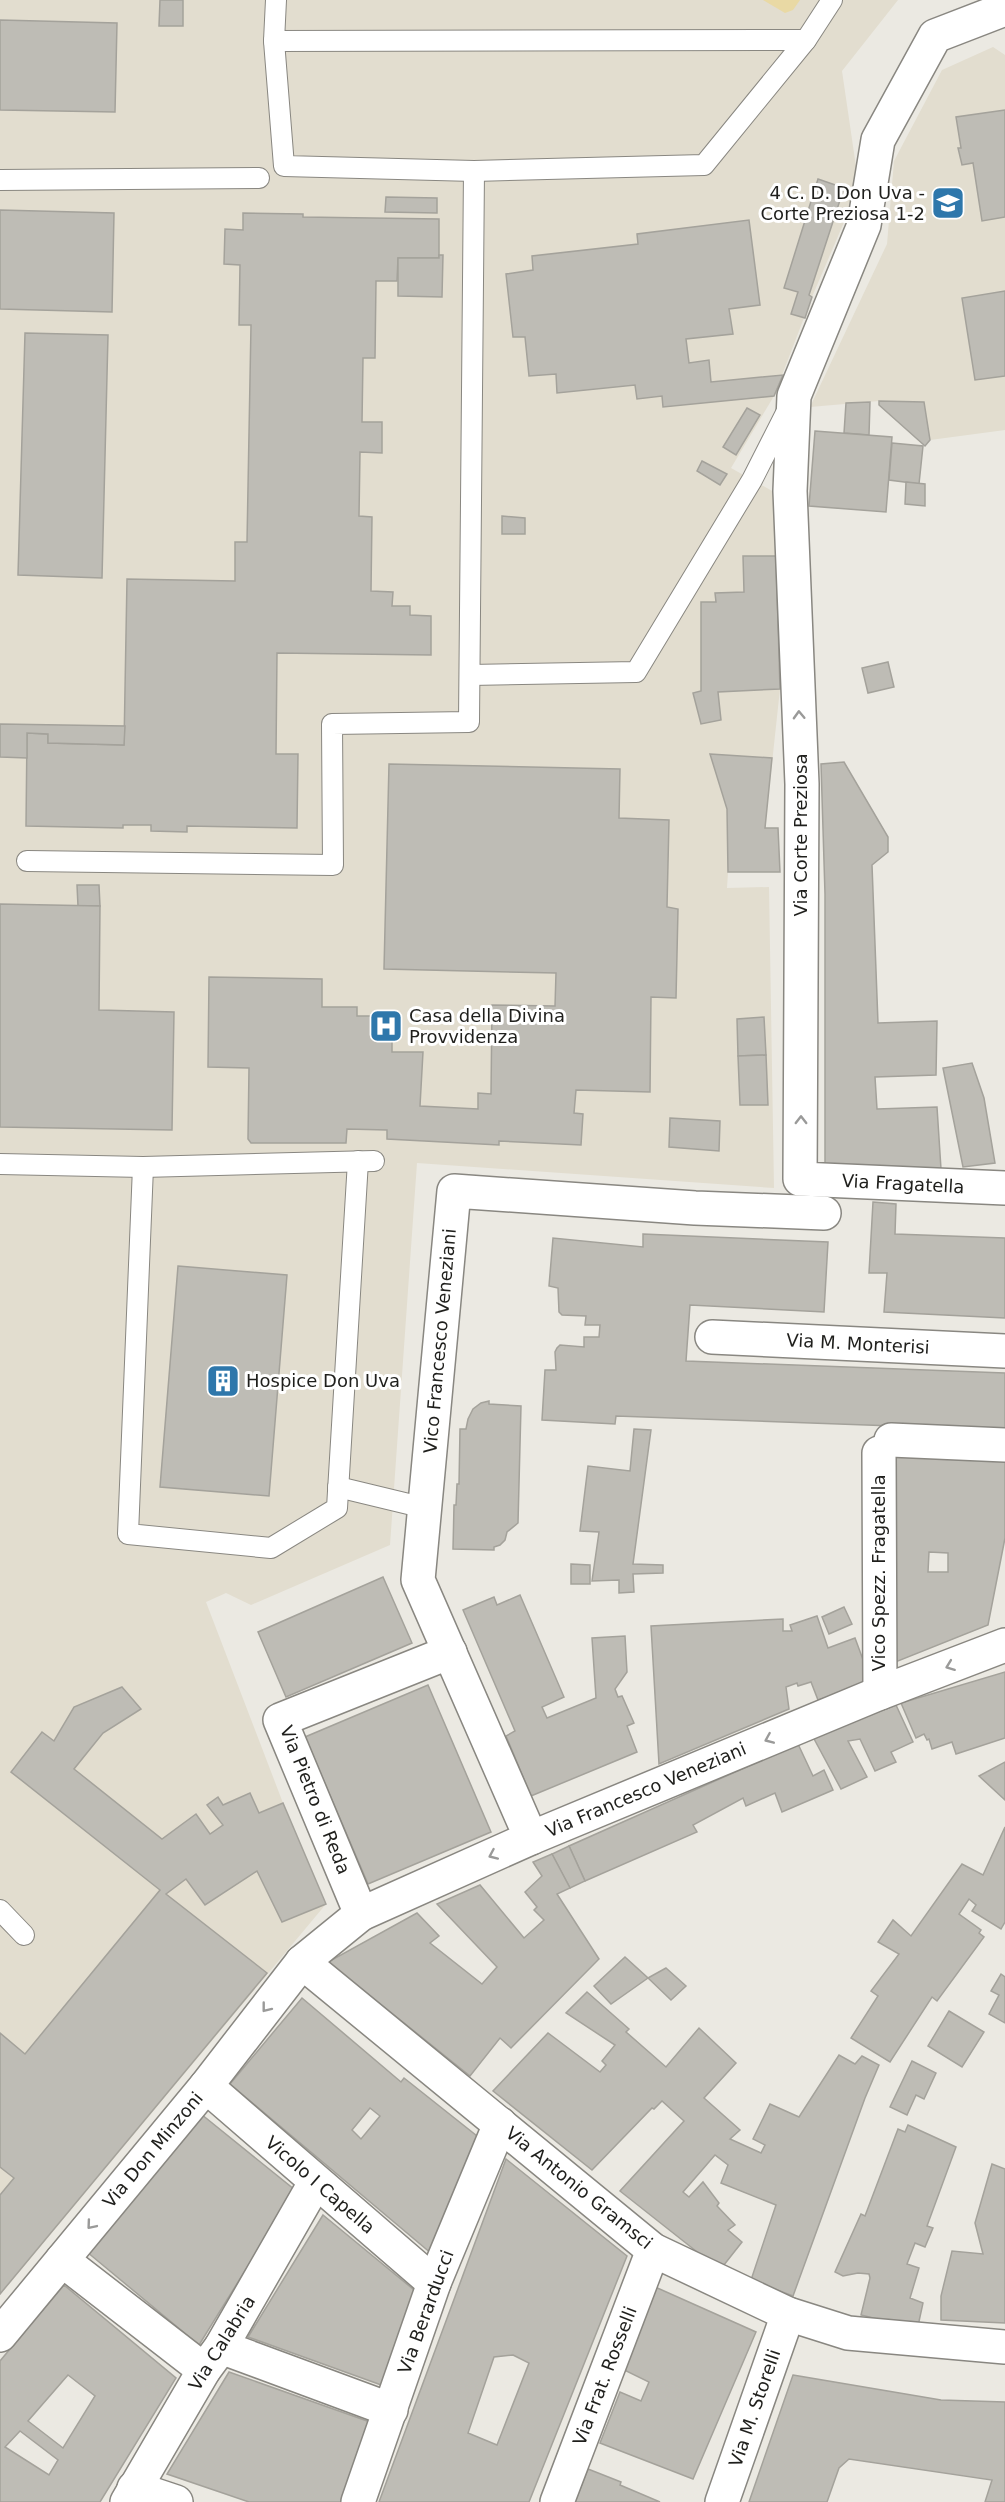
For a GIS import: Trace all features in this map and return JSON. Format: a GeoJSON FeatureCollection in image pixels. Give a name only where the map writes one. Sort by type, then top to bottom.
{"type":"FeatureCollection","features":[{"type":"Feature","properties":{"kind":"street","name":"Via Corte Preziosa"},"geometry":{"type":"LineString","coordinates":[[800,1179],[802,784],[790,491],[795,396],[864,225],[878,140],[935,36],[1005,9]]}},
{"type":"Feature","properties":{"kind":"street","name":"Via Fragatella"},"geometry":{"type":"LineString","coordinates":[[800,1179],[1005,1188]]}},
{"type":"Feature","properties":{"kind":"street","name":"Vico Francesco Veneziani"},"geometry":{"type":"LineString","coordinates":[[531,1838],[418,1580],[454,1191],[695,1208],[824,1214]]}},
{"type":"Feature","properties":{"kind":"street","name":"Via M. Monterisi"},"geometry":{"type":"LineString","coordinates":[[712,1337],[1005,1352]]}},
{"type":"Feature","properties":{"kind":"street","name":"Vico Spezz. Fragatella"},"geometry":{"type":"LineString","coordinates":[[880,1693],[885,1446],[1005,1445]]}},
{"type":"Feature","properties":{"kind":"street","name":"Via Francesco Veneziani"},"geometry":{"type":"LineString","coordinates":[[302,1962],[361,1914],[531,1838],[880,1693],[1005,1645]]}},
{"type":"Feature","properties":{"kind":"street","name":"Via Pietro di Reda"},"geometry":{"type":"LineString","coordinates":[[361,1914],[280,1720],[450,1652]]}},
{"type":"Feature","properties":{"kind":"street","name":"Via Don Minzoni"},"geometry":{"type":"LineString","coordinates":[[0,2335],[206,2086],[302,1962]]}},
{"type":"Feature","properties":{"kind":"street","name":"Via Antonio Gramsci"},"geometry":{"type":"LineString","coordinates":[[302,1962],[653,2250],[788,2314],[848,2333],[1005,2347]]}},
{"type":"Feature","properties":{"kind":"street","name":"Vicolo I Capella"},"geometry":{"type":"LineString","coordinates":[[206,2086],[315,2183],[434,2283]]}},
{"type":"Feature","properties":{"kind":"street","name":"Via Berarducci"},"geometry":{"type":"LineString","coordinates":[[358,2502],[434,2283],[500,2124]]}},
{"type":"Feature","properties":{"kind":"street","name":"Via Calabria"},"geometry":{"type":"LineString","coordinates":[[130,2495],[213,2359],[315,2183]]}},
{"type":"Feature","properties":{"kind":"street","name":"Via Frat. Rosselli"},"geometry":{"type":"LineString","coordinates":[[557,2502],[653,2250]]}},
{"type":"Feature","properties":{"kind":"street"},"geometry":{"type":"LineString","coordinates":[[62,2260],[213,2359],[391,2410]]}},
{"type":"Feature","properties":{"kind":"street","name":"Via M. Storelli"},"geometry":{"type":"LineString","coordinates":[[722,2502],[788,2314]]}},
{"type":"Feature","properties":{"kind":"street"},"geometry":{"type":"LineString","coordinates":[[130,2495],[176,2502]]}},
{"type":"Feature","properties":{"kind":"lane"},"geometry":{"type":"LineString","coordinates":[[276,0],[274,41],[284,166],[474,171],[704,165],[806,40],[832,0]]}},
{"type":"Feature","properties":{"kind":"lane"},"geometry":{"type":"LineString","coordinates":[[274,41],[806,40]]}},
{"type":"Feature","properties":{"kind":"lane"},"geometry":{"type":"LineString","coordinates":[[27,861],[333,865],[332,724],[469,722],[474,171]]}},
{"type":"Feature","properties":{"kind":"lane"},"geometry":{"type":"LineString","coordinates":[[0,180],[258,178]]}},
{"type":"Feature","properties":{"kind":"lane"},"geometry":{"type":"LineString","coordinates":[[470,675],[636,672],[752,480],[795,396]]}},
{"type":"Feature","properties":{"kind":"lane"},"geometry":{"type":"LineString","coordinates":[[0,1164],[143,1167],[366,1161],[336,1508],[271,1548],[128,1534],[143,1167]]}},
{"type":"Feature","properties":{"kind":"lane"},"geometry":{"type":"LineString","coordinates":[[338,1486],[425,1508]]}},
{"type":"Feature","properties":{"kind":"lane"},"geometry":{"type":"LineString","coordinates":[[0,1910],[24,1935]]}},
{"type":"Feature","properties":{"kind":"shaded area","name":"Casa della Divina Provvidenza"},"geometry":{"type":"Polygon","coordinates":[[[0,0],[898,0],[842,71],[859,187],[812,297],[774,396],[731,468],[774,492],[780,689],[765,828],[778,828],[780,872],[728,872],[727,888],[769,887],[774,1188],[417,1163],[390,1545],[251,1605],[226,1593],[206,1602],[283,1803],[326,1904],[0,2295],[0,0]]]}},
{"type":"Feature","properties":{"kind":"shaded area"},"geometry":{"type":"Polygon","coordinates":[[[763,0],[800,0],[793,10],[785,13],[763,0]]]}},
{"type":"Feature","properties":{"kind":"shaded area","name":"4 C. D. Don Uva - Corte Preziosa 1-2"},"geometry":{"type":"Polygon","coordinates":[[[993,47],[1005,55],[1005,430],[930,440],[924,402],[879,401],[810,407],[887,244],[894,161],[942,70],[993,47]]]}},
{"type":"Feature","properties":{"kind":"building"},"geometry":{"type":"Polygon","coordinates":[[[160,0],[183,0],[183,26],[159,26],[160,0]]]}},
{"type":"Feature","properties":{"kind":"building"},"geometry":{"type":"Polygon","coordinates":[[[0,20],[117,23],[115,112],[0,110],[0,20]]]}},
{"type":"Feature","properties":{"kind":"building"},"geometry":{"type":"Polygon","coordinates":[[[1005,110],[1005,217],[982,221],[973,163],[962,165],[958,148],[961,148],[956,117],[1005,110]]]}},
{"type":"Feature","properties":{"kind":"building"},"geometry":{"type":"Polygon","coordinates":[[[818,179],[844,188],[809,295],[812,297],[805,318],[791,314],[798,292],[784,288],[818,179]]]}},
{"type":"Feature","properties":{"kind":"building"},"geometry":{"type":"Polygon","coordinates":[[[386,197],[437,198],[437,213],[385,212],[386,197]]]}},
{"type":"Feature","properties":{"kind":"building"},"geometry":{"type":"Polygon","coordinates":[[[0,210],[114,213],[112,312],[0,309],[0,210]]]}},
{"type":"Feature","properties":{"kind":"building"},"geometry":{"type":"Polygon","coordinates":[[[243,213],[303,214],[303,217],[439,219],[439,258],[398,258],[397,281],[376,281],[375,358],[363,358],[362,422],[382,422],[382,453],[360,452],[359,516],[372,517],[371,591],[393,592],[392,606],[410,606],[410,615],[431,616],[431,655],[277,653],[276,754],[298,754],[297,828],[187,826],[187,832],[151,831],[151,825],[123,825],[123,828],[26,826],[27,733],[48,734],[48,743],[124,745],[127,579],[235,581],[235,542],[247,542],[251,325],[239,325],[240,265],[224,264],[225,229],[243,230],[243,213]]]}},
{"type":"Feature","properties":{"kind":"building"},"geometry":{"type":"Polygon","coordinates":[[[749,220],[760,305],[729,309],[733,334],[686,339],[689,363],[709,360],[711,382],[783,375],[774,396],[663,407],[662,396],[637,399],[635,385],[557,393],[556,374],[529,376],[525,337],[513,337],[506,274],[533,270],[532,256],[638,244],[637,234],[749,220]]]}},
{"type":"Feature","properties":{"kind":"building"},"geometry":{"type":"Polygon","coordinates":[[[439,255],[443,255],[442,297],[398,296],[398,258],[439,258],[439,255]]]}},
{"type":"Feature","properties":{"kind":"building"},"geometry":{"type":"Polygon","coordinates":[[[1005,291],[1005,376],[975,380],[962,298],[1005,291]]]}},
{"type":"Feature","properties":{"kind":"building"},"geometry":{"type":"Polygon","coordinates":[[[25,333],[108,335],[102,578],[18,575],[25,333]]]}},
{"type":"Feature","properties":{"kind":"building"},"geometry":{"type":"Polygon","coordinates":[[[879,401],[924,402],[930,440],[925,446],[879,405],[879,401]]]}},
{"type":"Feature","properties":{"kind":"building"},"geometry":{"type":"Polygon","coordinates":[[[870,402],[869,435],[844,433],[846,403],[870,402]]]}},
{"type":"Feature","properties":{"kind":"building"},"geometry":{"type":"Polygon","coordinates":[[[747,408],[760,415],[736,455],[723,447],[747,408]]]}},
{"type":"Feature","properties":{"kind":"building"},"geometry":{"type":"Polygon","coordinates":[[[815,431],[892,437],[886,512],[809,506],[815,431]]]}},
{"type":"Feature","properties":{"kind":"building"},"geometry":{"type":"Polygon","coordinates":[[[892,443],[923,446],[919,484],[889,480],[892,443]]]}},
{"type":"Feature","properties":{"kind":"building"},"geometry":{"type":"Polygon","coordinates":[[[702,461],[727,474],[720,485],[697,471],[702,461]]]}},
{"type":"Feature","properties":{"kind":"building"},"geometry":{"type":"Polygon","coordinates":[[[906,482],[925,484],[925,506],[905,504],[906,482]]]}},
{"type":"Feature","properties":{"kind":"building"},"geometry":{"type":"Polygon","coordinates":[[[502,516],[525,518],[525,534],[502,534],[502,516]]]}},
{"type":"Feature","properties":{"kind":"building"},"geometry":{"type":"Polygon","coordinates":[[[743,556],[776,556],[780,689],[718,692],[721,720],[701,724],[693,693],[701,691],[701,602],[716,602],[715,593],[744,592],[743,556]]]}},
{"type":"Feature","properties":{"kind":"building"},"geometry":{"type":"Polygon","coordinates":[[[888,662],[894,687],[868,693],[862,668],[888,662]]]}},
{"type":"Feature","properties":{"kind":"building"},"geometry":{"type":"Polygon","coordinates":[[[0,724],[125,726],[124,745],[48,743],[48,734],[27,733],[27,758],[0,757],[0,724]]]}},
{"type":"Feature","properties":{"kind":"building"},"geometry":{"type":"Polygon","coordinates":[[[710,754],[772,758],[765,828],[778,828],[780,872],[728,872],[727,809],[710,754]]]}},
{"type":"Feature","properties":{"kind":"building"},"geometry":{"type":"Polygon","coordinates":[[[844,762],[888,837],[888,852],[872,865],[878,1023],[937,1021],[936,1075],[875,1077],[877,1109],[937,1107],[941,1169],[825,1167],[825,894],[821,764],[844,762]]]}},
{"type":"Feature","properties":{"kind":"building"},"geometry":{"type":"Polygon","coordinates":[[[389,764],[620,769],[619,818],[669,820],[667,907],[678,909],[676,998],[651,997],[650,1092],[576,1090],[574,1113],[583,1114],[581,1145],[499,1141],[499,1145],[387,1139],[387,1130],[347,1129],[346,1143],[251,1143],[248,1139],[249,1068],[208,1067],[209,977],[322,979],[322,1007],[357,1007],[357,1016],[392,1016],[392,1052],[423,1052],[420,1106],[478,1109],[478,1093],[491,1094],[492,1005],[555,1006],[556,973],[384,969],[389,764]]]}},
{"type":"Feature","properties":{"kind":"building"},"geometry":{"type":"Polygon","coordinates":[[[77,885],[99,885],[100,906],[78,906],[77,885]]]}},
{"type":"Feature","properties":{"kind":"building"},"geometry":{"type":"Polygon","coordinates":[[[0,904],[100,906],[99,1010],[174,1012],[172,1130],[0,1127],[0,904]]]}},
{"type":"Feature","properties":{"kind":"building"},"geometry":{"type":"Polygon","coordinates":[[[764,1017],[766,1055],[738,1056],[737,1019],[764,1017]]]}},
{"type":"Feature","properties":{"kind":"building"},"geometry":{"type":"Polygon","coordinates":[[[766,1055],[768,1105],[740,1105],[738,1056],[766,1055]]]}},
{"type":"Feature","properties":{"kind":"building"},"geometry":{"type":"Polygon","coordinates":[[[972,1063],[984,1098],[995,1163],[963,1167],[943,1068],[972,1063]]]}},
{"type":"Feature","properties":{"kind":"building"},"geometry":{"type":"Polygon","coordinates":[[[670,1118],[720,1121],[719,1151],[669,1147],[670,1118]]]}},
{"type":"Feature","properties":{"kind":"building"},"geometry":{"type":"Polygon","coordinates":[[[873,1202],[896,1204],[895,1234],[1005,1238],[1005,1318],[884,1312],[887,1273],[869,1273],[873,1202]]]}},
{"type":"Feature","properties":{"kind":"building"},"geometry":{"type":"Polygon","coordinates":[[[643,1234],[828,1242],[824,1312],[690,1305],[686,1361],[1005,1373],[1005,1430],[616,1416],[615,1424],[542,1420],[545,1370],[556,1370],[555,1352],[557,1348],[560,1345],[584,1347],[584,1337],[599,1337],[600,1325],[585,1325],[586,1316],[562,1315],[559,1312],[558,1288],[549,1286],[553,1238],[643,1247],[643,1234]]]}},
{"type":"Feature","properties":{"kind":"building","name":"Hospice Don Uva"},"geometry":{"type":"Polygon","coordinates":[[[178,1266],[287,1275],[269,1496],[160,1487],[178,1266]]]}},
{"type":"Feature","properties":{"kind":"building"},"geometry":{"type":"Polygon","coordinates":[[[489,1401],[489,1404],[521,1406],[518,1523],[507,1532],[505,1540],[494,1547],[494,1550],[453,1549],[454,1505],[456,1505],[457,1484],[459,1484],[460,1429],[466,1429],[473,1409],[489,1401]]]}},
{"type":"Feature","properties":{"kind":"building"},"geometry":{"type":"Polygon","coordinates":[[[634,1429],[651,1430],[633,1564],[663,1565],[663,1573],[633,1574],[634,1592],[619,1593],[619,1580],[592,1581],[599,1532],[580,1531],[588,1466],[630,1471],[634,1429]]]}},
{"type":"Feature","properties":{"kind":"building"},"geometry":{"type":"Polygon","coordinates":[[[887,1454],[1005,1460],[1005,1538],[988,1625],[888,1665],[887,1454]],[[929,1552],[928,1572],[948,1572],[948,1553],[929,1552]]]}},
{"type":"Feature","properties":{"kind":"building"},"geometry":{"type":"Polygon","coordinates":[[[571,1564],[590,1565],[590,1584],[571,1584],[571,1564]]]}},
{"type":"Feature","properties":{"kind":"building"},"geometry":{"type":"Polygon","coordinates":[[[383,1577],[412,1643],[286,1697],[258,1632],[383,1577]]]}},
{"type":"Feature","properties":{"kind":"building"},"geometry":{"type":"Polygon","coordinates":[[[520,1595],[564,1697],[542,1707],[547,1718],[596,1698],[592,1638],[625,1636],[627,1672],[615,1689],[618,1697],[622,1696],[634,1723],[627,1726],[637,1752],[531,1796],[506,1736],[515,1731],[463,1610],[494,1597],[497,1605],[520,1595]]]}},
{"type":"Feature","properties":{"kind":"building"},"geometry":{"type":"Polygon","coordinates":[[[844,1607],[852,1624],[829,1634],[822,1617],[844,1607]]]}},
{"type":"Feature","properties":{"kind":"building"},"geometry":{"type":"Polygon","coordinates":[[[817,1616],[828,1648],[855,1638],[872,1684],[818,1700],[811,1682],[786,1687],[789,1709],[659,1764],[651,1626],[783,1619],[783,1631],[792,1631],[790,1625],[817,1616]]]}},
{"type":"Feature","properties":{"kind":"building"},"geometry":{"type":"Polygon","coordinates":[[[1005,1672],[1005,1738],[956,1754],[952,1742],[932,1749],[929,1739],[927,1740],[924,1734],[916,1738],[901,1703],[1005,1672]]]}},
{"type":"Feature","properties":{"kind":"building"},"geometry":{"type":"Polygon","coordinates":[[[428,1685],[491,1832],[368,1884],[305,1737],[428,1685]]]}},
{"type":"Feature","properties":{"kind":"building"},"geometry":{"type":"Polygon","coordinates":[[[122,1687],[141,1709],[103,1733],[74,1769],[162,1839],[196,1814],[210,1834],[223,1825],[207,1805],[218,1797],[223,1805],[250,1793],[259,1813],[283,1803],[326,1904],[282,1922],[257,1871],[205,1905],[186,1879],[166,1894],[267,1973],[0,2294],[0,2195],[14,2178],[0,2167],[0,2033],[25,2054],[160,1890],[11,1772],[42,1732],[54,1741],[74,1707],[122,1687]]]}},
{"type":"Feature","properties":{"kind":"building"},"geometry":{"type":"Polygon","coordinates":[[[896,1705],[913,1742],[891,1752],[896,1762],[875,1771],[860,1739],[848,1741],[867,1777],[841,1789],[813,1737],[896,1705]]]}},
{"type":"Feature","properties":{"kind":"building"},"geometry":{"type":"Polygon","coordinates":[[[798,1744],[813,1776],[824,1770],[833,1790],[782,1812],[775,1793],[746,1806],[743,1798],[693,1825],[697,1832],[585,1881],[569,1846],[798,1744]]]}},
{"type":"Feature","properties":{"kind":"building"},"geometry":{"type":"Polygon","coordinates":[[[1005,1762],[1005,1800],[979,1776],[1005,1762]]]}},
{"type":"Feature","properties":{"kind":"building"},"geometry":{"type":"Polygon","coordinates":[[[1005,1827],[1005,1922],[1001,1929],[972,1911],[976,1905],[969,1899],[959,1914],[981,1930],[979,1933],[984,1937],[937,2001],[932,1997],[890,2062],[851,2038],[878,1996],[871,1991],[899,1954],[878,1942],[893,1920],[911,1936],[962,1864],[983,1875],[1005,1827]]]}},
{"type":"Feature","properties":{"kind":"building"},"geometry":{"type":"Polygon","coordinates":[[[569,1846],[585,1881],[570,1888],[552,1854],[569,1846]]]}},
{"type":"Feature","properties":{"kind":"building"},"geometry":{"type":"Polygon","coordinates":[[[552,1854],[570,1888],[557,1894],[599,1959],[511,2048],[500,2038],[470,2076],[328,1962],[417,1913],[439,1936],[430,1943],[482,1984],[497,1967],[437,1904],[480,1885],[524,1938],[544,1920],[534,1910],[537,1907],[525,1892],[542,1876],[533,1862],[552,1854]]]}},
{"type":"Feature","properties":{"kind":"building"},"geometry":{"type":"Polygon","coordinates":[[[625,1957],[648,1978],[611,2004],[594,1986],[625,1957]]]}},
{"type":"Feature","properties":{"kind":"building"},"geometry":{"type":"Polygon","coordinates":[[[666,1968],[686,1986],[671,2000],[648,1978],[666,1968]]]}},
{"type":"Feature","properties":{"kind":"building"},"geometry":{"type":"Polygon","coordinates":[[[1001,1974],[1005,1977],[1005,2023],[989,2014],[999,1995],[991,1991],[1001,1974]]]}},
{"type":"Feature","properties":{"kind":"building"},"geometry":{"type":"Polygon","coordinates":[[[587,1992],[629,2029],[626,2032],[666,2067],[699,2028],[736,2063],[704,2098],[740,2130],[730,2139],[761,2153],[765,2145],[753,2139],[770,2104],[799,2117],[839,2055],[855,2064],[862,2056],[879,2065],[793,2296],[751,2280],[776,2205],[721,2183],[728,2165],[715,2155],[683,2192],[689,2197],[703,2182],[719,2203],[717,2206],[735,2225],[728,2230],[742,2242],[720,2270],[620,2191],[684,2121],[662,2101],[654,2109],[652,2108],[592,2170],[493,2091],[548,2033],[600,2072],[606,2065],[602,2061],[615,2045],[566,2013],[587,1992]]]}},
{"type":"Feature","properties":{"kind":"building"},"geometry":{"type":"Polygon","coordinates":[[[302,1998],[401,2082],[404,2078],[477,2136],[432,2254],[230,2084],[302,1998]],[[370,2108],[352,2130],[361,2139],[380,2116],[370,2108]]]}},
{"type":"Feature","properties":{"kind":"building"},"geometry":{"type":"Polygon","coordinates":[[[949,2011],[984,2032],[962,2067],[928,2046],[949,2011]]]}},
{"type":"Feature","properties":{"kind":"building"},"geometry":{"type":"Polygon","coordinates":[[[912,2061],[936,2073],[924,2099],[916,2095],[907,2115],[890,2107],[912,2061]]]}},
{"type":"Feature","properties":{"kind":"building"},"geometry":{"type":"Polygon","coordinates":[[[201,2114],[295,2190],[199,2345],[87,2252],[201,2114]]]}},
{"type":"Feature","properties":{"kind":"building"},"geometry":{"type":"Polygon","coordinates":[[[908,2125],[956,2147],[927,2226],[933,2228],[925,2247],[915,2243],[907,2264],[919,2268],[910,2298],[923,2303],[918,2326],[903,2321],[902,2325],[861,2315],[869,2274],[858,2273],[843,2276],[835,2272],[861,2214],[865,2216],[898,2129],[905,2132],[908,2125]]]}},
{"type":"Feature","properties":{"kind":"building"},"geometry":{"type":"Polygon","coordinates":[[[506,2159],[627,2256],[529,2502],[379,2502],[506,2159]],[[513,2355],[494,2357],[468,2433],[497,2445],[529,2363],[513,2355]]]}},
{"type":"Feature","properties":{"kind":"building"},"geometry":{"type":"Polygon","coordinates":[[[992,2164],[1005,2169],[1005,2323],[941,2320],[941,2296],[952,2251],[983,2254],[975,2223],[992,2164]]]}},
{"type":"Feature","properties":{"kind":"building"},"geometry":{"type":"Polygon","coordinates":[[[323,2215],[419,2294],[384,2386],[248,2337],[323,2215]]]}},
{"type":"Feature","properties":{"kind":"building"},"geometry":{"type":"Polygon","coordinates":[[[64,2285],[176,2378],[100,2502],[0,2502],[0,2361],[64,2285]],[[68,2375],[28,2421],[63,2448],[95,2396],[68,2375]],[[20,2431],[5,2447],[49,2475],[58,2460],[20,2431]]]}},
{"type":"Feature","properties":{"kind":"building"},"geometry":{"type":"Polygon","coordinates":[[[653,2286],[756,2332],[693,2479],[600,2443],[620,2392],[641,2401],[649,2382],[618,2367],[653,2286]]]}},
{"type":"Feature","properties":{"kind":"building"},"geometry":{"type":"Polygon","coordinates":[[[229,2372],[370,2422],[341,2502],[249,2502],[167,2474],[229,2372]]]}},
{"type":"Feature","properties":{"kind":"building"},"geometry":{"type":"Polygon","coordinates":[[[793,2375],[941,2400],[1005,2402],[1005,2502],[985,2502],[992,2480],[849,2459],[839,2468],[827,2502],[749,2502],[793,2375]]]}},
{"type":"Feature","properties":{"kind":"building"},"geometry":{"type":"Polygon","coordinates":[[[588,2469],[621,2482],[620,2485],[660,2502],[575,2502],[588,2469]]]}},
{"type":"Feature","properties":{"kind":"place","name":"4 C. D. Don Uva - Corte Preziosa 1-2"},"geometry":{"type":"Point","coordinates":[948,203]}},
{"type":"Feature","properties":{"kind":"place","name":"Casa della Divina Provvidenza"},"geometry":{"type":"Point","coordinates":[386,1026]}},
{"type":"Feature","properties":{"kind":"place","name":"Hospice Don Uva"},"geometry":{"type":"Point","coordinates":[223,1381]}}]}
